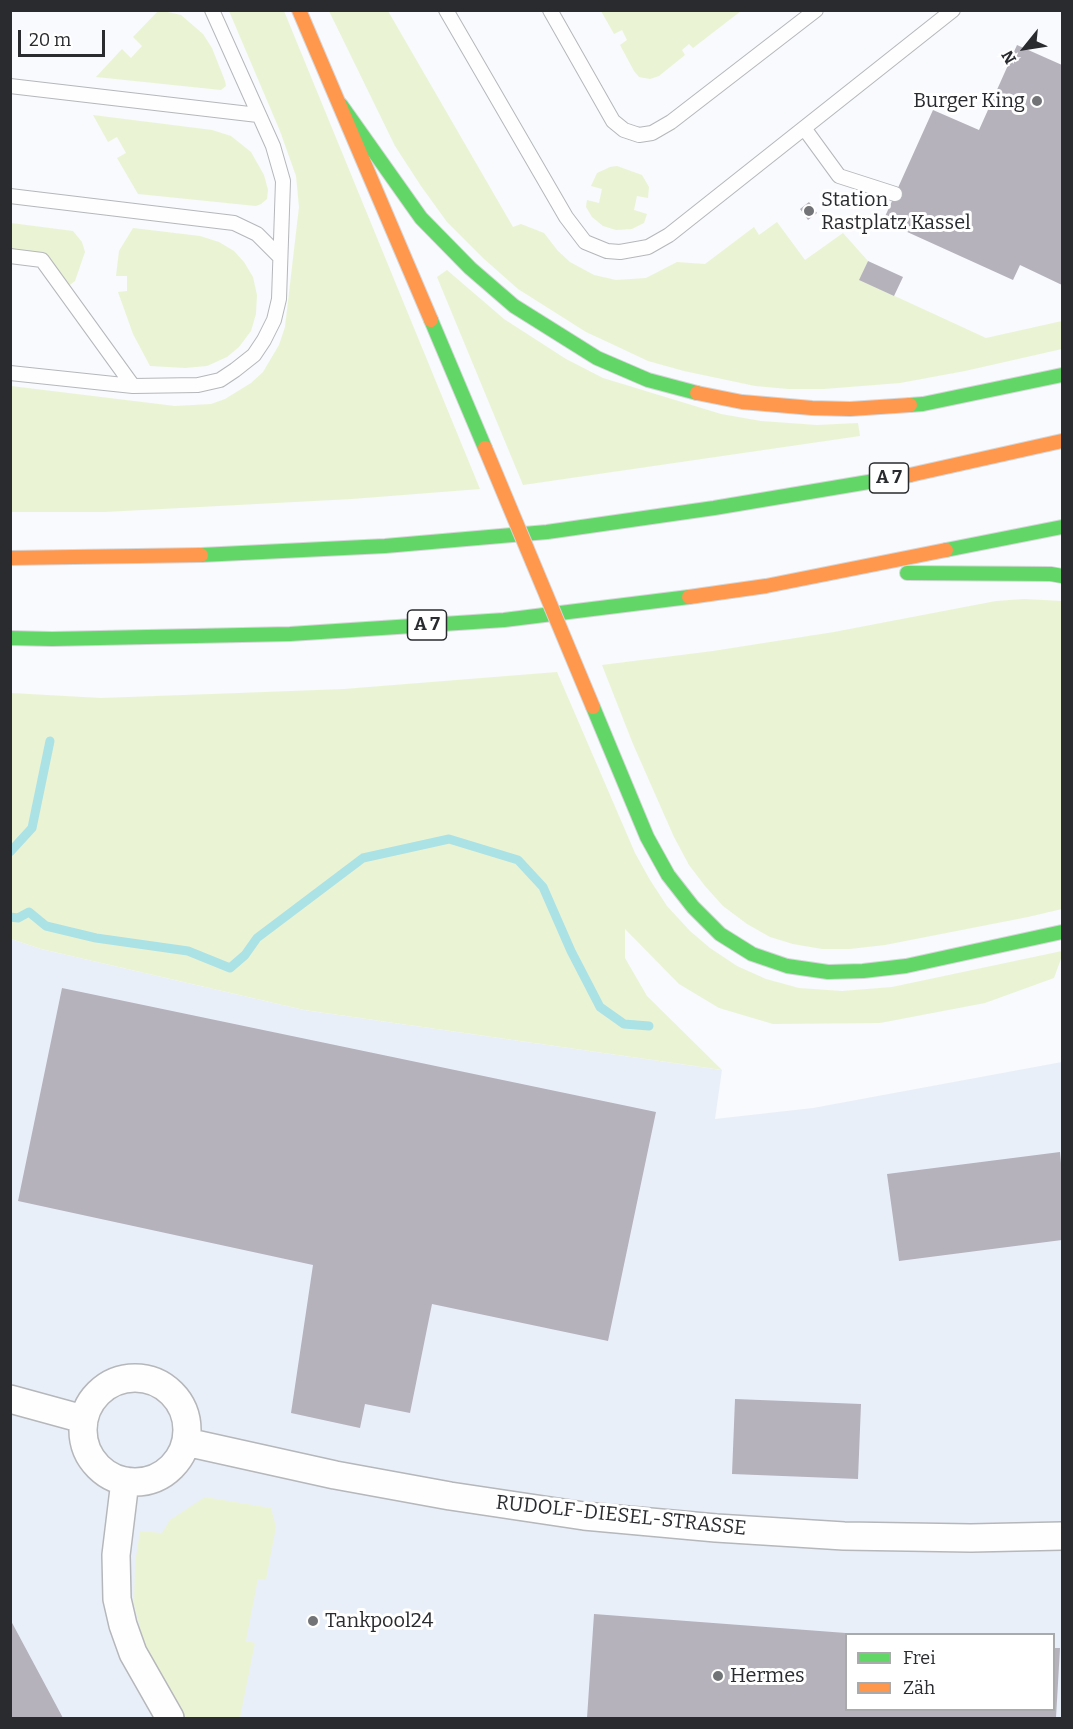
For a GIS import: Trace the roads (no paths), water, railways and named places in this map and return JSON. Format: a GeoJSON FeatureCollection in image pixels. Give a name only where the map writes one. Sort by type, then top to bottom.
{"type":"FeatureCollection","features":[{"type":"Feature","properties":{"kind":"highway"},"geometry":{"type":"LineString","coordinates":[[299,10],[342,105],[647,837],[668,875],[693,908],[720,934],[752,954],[787,966],[828,972],[906,966],[1062,932]]}},
{"type":"Feature","properties":{"kind":"highway"},"geometry":{"type":"LineString","coordinates":[[342,105],[422,218],[477,274],[514,306],[572,343],[613,365],[648,380],[694,393],[742,402],[850,409],[923,404],[1062,375]]}},
{"type":"Feature","properties":{"kind":"highway","name":"A 7"},"geometry":{"type":"LineString","coordinates":[[10,558],[180,556],[385,546],[547,532],[714,508],[926,472],[1062,441]]}},
{"type":"Feature","properties":{"kind":"highway","name":"A 7"},"geometry":{"type":"LineString","coordinates":[[10,638],[290,634],[504,620],[766,586],[1062,527]]}},
{"type":"Feature","properties":{"kind":"highway"},"geometry":{"type":"LineString","coordinates":[[839,572],[1051,574],[1062,576]]}},
{"type":"Feature","properties":{"kind":"street"},"geometry":{"type":"LineString","coordinates":[[146,1378],[161,1384],[174,1395],[183,1409],[187,1425],[186,1442],[178,1460],[163,1474],[145,1482],[125,1481],[106,1473],[91,1459],[83,1440],[83,1419],[89,1404],[99,1391],[121,1379],[146,1378]]}},
{"type":"Feature","properties":{"kind":"street"},"geometry":{"type":"LineString","coordinates":[[10,1400],[83,1419]]}},
{"type":"Feature","properties":{"kind":"street","name":"RUDOLF-DIESEL-STRASSE"},"geometry":{"type":"LineString","coordinates":[[186,1442],[335,1475],[450,1496],[584,1516],[716,1528],[844,1536],[971,1538],[1062,1536]]}},
{"type":"Feature","properties":{"kind":"street"},"geometry":{"type":"LineString","coordinates":[[125,1481],[116,1555],[117,1599],[133,1653],[170,1719]]}},
{"type":"Feature","properties":{"kind":"lane"},"geometry":{"type":"LineString","coordinates":[[10,373],[133,386],[198,385],[220,380],[254,355],[274,320],[279,299],[283,181],[273,146],[212,10]]}},
{"type":"Feature","properties":{"kind":"lane"},"geometry":{"type":"LineString","coordinates":[[446,10],[566,217],[585,242],[607,251],[633,251],[648,247],[658,241],[952,10]]}},
{"type":"Feature","properties":{"kind":"lane"},"geometry":{"type":"LineString","coordinates":[[550,10],[613,121],[624,130],[639,135],[652,133],[671,122],[816,10]]}},
{"type":"Feature","properties":{"kind":"lane"},"geometry":{"type":"LineString","coordinates":[[10,86],[258,115]]}},
{"type":"Feature","properties":{"kind":"lane"},"geometry":{"type":"LineString","coordinates":[[804,128],[839,176],[895,194]]}},
{"type":"Feature","properties":{"kind":"lane"},"geometry":{"type":"LineString","coordinates":[[10,196],[234,222],[257,234],[279,256]]}},
{"type":"Feature","properties":{"kind":"lane"},"geometry":{"type":"LineString","coordinates":[[10,256],[42,260],[133,386]]}},
{"type":"Feature","properties":{"kind":"waterway"},"geometry":{"type":"LineString","coordinates":[[10,852],[32,828],[50,741]]}},
{"type":"Feature","properties":{"kind":"waterway"},"geometry":{"type":"LineString","coordinates":[[10,917],[18,918],[29,912],[46,926],[96,938],[188,951],[230,968],[245,955],[257,938],[363,858],[449,839],[518,860],[543,887],[571,951],[600,1007],[624,1024],[649,1026]]}},
{"type":"Feature","properties":{"kind":"place","name":"Burger King"},"geometry":{"type":"Point","coordinates":[1037,101]}},
{"type":"Feature","properties":{"kind":"place","name":"Station Rastplatz Kassel"},"geometry":{"type":"Point","coordinates":[809,211]}},
{"type":"Feature","properties":{"kind":"place","name":"Tankpool24"},"geometry":{"type":"Point","coordinates":[313,1621]}},
{"type":"Feature","properties":{"kind":"place","name":"Hermes"},"geometry":{"type":"Point","coordinates":[718,1676]}}]}
